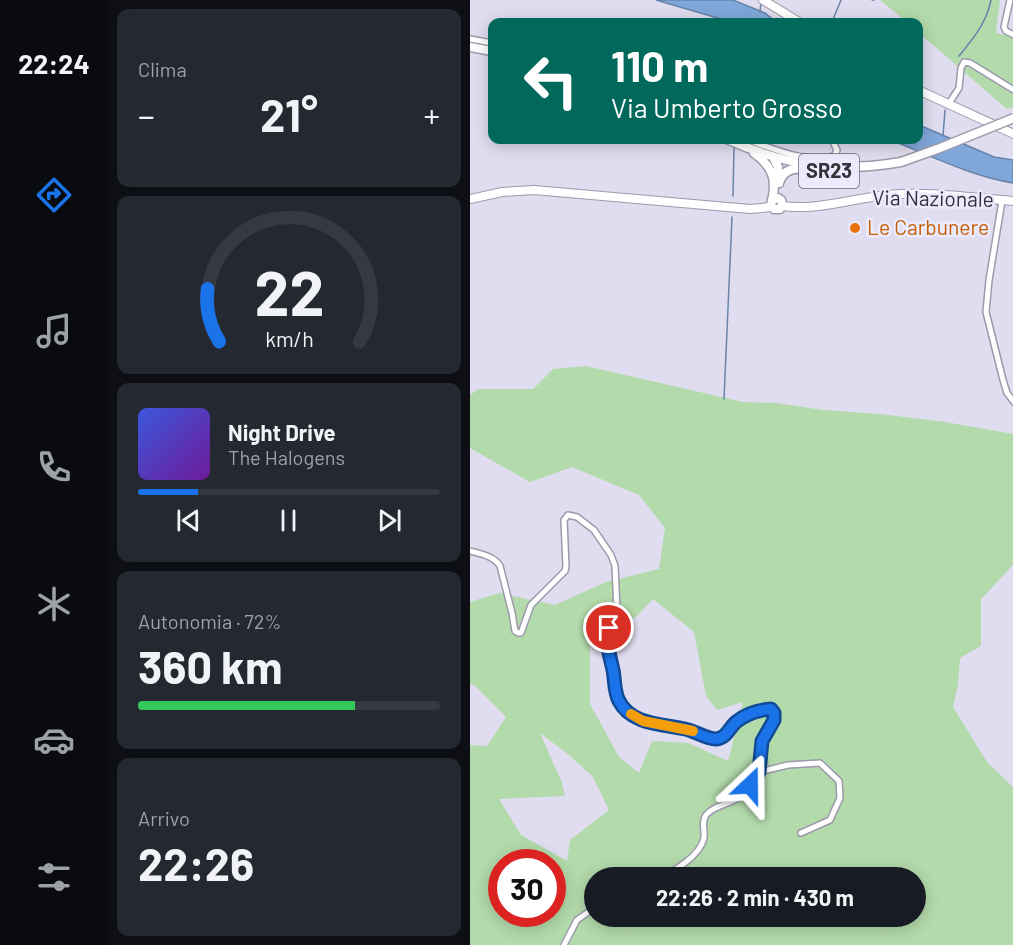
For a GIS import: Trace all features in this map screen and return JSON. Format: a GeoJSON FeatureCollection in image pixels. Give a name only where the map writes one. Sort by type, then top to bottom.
{"type":"FeatureCollection","features":[{"type":"Feature","properties":{"kind":"main road"},"geometry":{"type":"LineString","coordinates":[[763,0],[792,18]]}},
{"type":"Feature","properties":{"kind":"main road"},"geometry":{"type":"LineString","coordinates":[[470,47],[488,50]]}},
{"type":"Feature","properties":{"kind":"main road"},"geometry":{"type":"LineString","coordinates":[[923,92],[1013,134]]}},
{"type":"Feature","properties":{"kind":"main road"},"geometry":{"type":"LineString","coordinates":[[738,144],[773,157],[809,165],[857,168],[900,162],[1013,118]]}},
{"type":"Feature","properties":{"kind":"main road","name":"SR23"},"geometry":{"type":"LineString","coordinates":[[738,144],[766,163],[774,182],[776,203]]}},
{"type":"Feature","properties":{"kind":"main road"},"geometry":{"type":"LineString","coordinates":[[773,157],[778,167],[779,183]]}},
{"type":"Feature","properties":{"kind":"main road","name":"SR23"},"geometry":{"type":"LineString","coordinates":[[776,203],[783,174],[794,168],[863,172],[884,165]]}},
{"type":"Feature","properties":{"kind":"main road","name":"Via Nazionale"},"geometry":{"type":"LineString","coordinates":[[470,199],[502,192],[534,190],[750,209],[776,203],[808,207],[873,196],[904,194],[1013,201]]}},
{"type":"Feature","properties":{"kind":"street"},"geometry":{"type":"LineString","coordinates":[[1010,0],[1004,27],[1013,35]]}},
{"type":"Feature","properties":{"kind":"street"},"geometry":{"type":"LineString","coordinates":[[470,39],[488,42]]}},
{"type":"Feature","properties":{"kind":"street"},"geometry":{"type":"LineString","coordinates":[[948,105],[959,88],[961,68],[964,62],[971,63],[1013,90]]}},
{"type":"Feature","properties":{"kind":"street"},"geometry":{"type":"LineString","coordinates":[[759,144],[798,156],[820,159],[835,155],[837,150],[834,144]]}},
{"type":"Feature","properties":{"kind":"street"},"geometry":{"type":"LineString","coordinates":[[1002,201],[986,312],[1003,380],[1013,402]]}},
{"type":"Feature","properties":{"kind":"street"},"geometry":{"type":"LineString","coordinates":[[470,551],[493,558],[498,562],[515,631],[521,633],[531,605],[565,572],[565,517],[572,515],[594,530],[611,555],[615,566],[617,611],[609,628],[608,642],[616,693],[619,702],[629,713],[643,721],[693,731],[718,739],[724,736],[734,723],[752,712],[771,709],[774,713],[774,720],[762,741],[759,772],[738,797],[714,809],[706,816],[703,822],[703,841],[698,851],[678,867]]}},
{"type":"Feature","properties":{"kind":"street"},"geometry":{"type":"LineString","coordinates":[[759,772],[788,765],[820,763],[839,781],[840,798],[830,820],[801,833]]}},
{"type":"Feature","properties":{"kind":"street"},"geometry":{"type":"LineString","coordinates":[[564,945],[577,920],[584,915]]}},
{"type":"Feature","properties":{"kind":"green space"},"geometry":{"type":"Polygon","coordinates":[[[880,0],[1000,0],[996,33],[1013,37],[1013,107],[1007,109],[923,36],[923,18],[902,18],[880,0]]]}},
{"type":"Feature","properties":{"kind":"green space"},"geometry":{"type":"Polygon","coordinates":[[[586,366],[743,402],[776,403],[823,410],[880,414],[1013,434],[1013,565],[981,599],[981,646],[960,658],[958,685],[953,707],[987,762],[1013,787],[1013,945],[470,945],[470,745],[487,746],[506,717],[474,685],[470,684],[470,602],[499,593],[555,605],[606,582],[659,569],[665,528],[639,495],[572,467],[530,482],[470,448],[470,395],[478,389],[533,389],[553,369],[586,366]],[[653,599],[636,617],[590,639],[590,704],[619,757],[639,773],[652,741],[688,743],[728,761],[743,702],[717,710],[706,696],[694,632],[653,599]],[[540,733],[562,783],[565,796],[499,799],[521,835],[546,849],[488,849],[488,927],[566,927],[566,860],[570,840],[609,810],[593,777],[540,733]]]}},
{"type":"Feature","properties":{"kind":"water"},"geometry":{"type":"Polygon","coordinates":[[[656,0],[733,0],[765,13],[771,18],[717,18],[656,0]]]}},
{"type":"Feature","properties":{"kind":"water"},"geometry":{"type":"Polygon","coordinates":[[[923,127],[994,157],[1013,160],[1013,183],[966,171],[900,144],[923,144],[923,127]]]}},
{"type":"Feature","properties":{"kind":"waterway"},"geometry":{"type":"LineString","coordinates":[[834,18],[841,0]]}},
{"type":"Feature","properties":{"kind":"waterway"},"geometry":{"type":"LineString","coordinates":[[959,56],[983,23],[991,0]]}},
{"type":"Feature","properties":{"kind":"waterway"},"geometry":{"type":"LineString","coordinates":[[760,12],[761,2]]}},
{"type":"Feature","properties":{"kind":"waterway"},"geometry":{"type":"LineString","coordinates":[[943,136],[945,110]]}},
{"type":"Feature","properties":{"kind":"waterway"},"geometry":{"type":"LineString","coordinates":[[733,196],[734,147]]}},
{"type":"Feature","properties":{"kind":"waterway"},"geometry":{"type":"LineString","coordinates":[[724,399],[732,217]]}},
{"type":"Feature","properties":{"kind":"slow traffic"},"geometry":{"type":"LineString","coordinates":[[631,714],[649,723],[693,731]]}},
{"type":"Feature","properties":{"kind":"place","name":"Le Carbunere"},"geometry":{"type":"Point","coordinates":[855,228]}},
{"type":"Feature","properties":{"kind":"route"},"geometry":{"type":"LineString","coordinates":[[609,628],[608,642],[616,693],[623,707],[636,718],[718,739],[724,736],[742,717],[752,712],[771,709],[774,713],[774,720],[762,741],[759,772],[750,785]]}}]}
